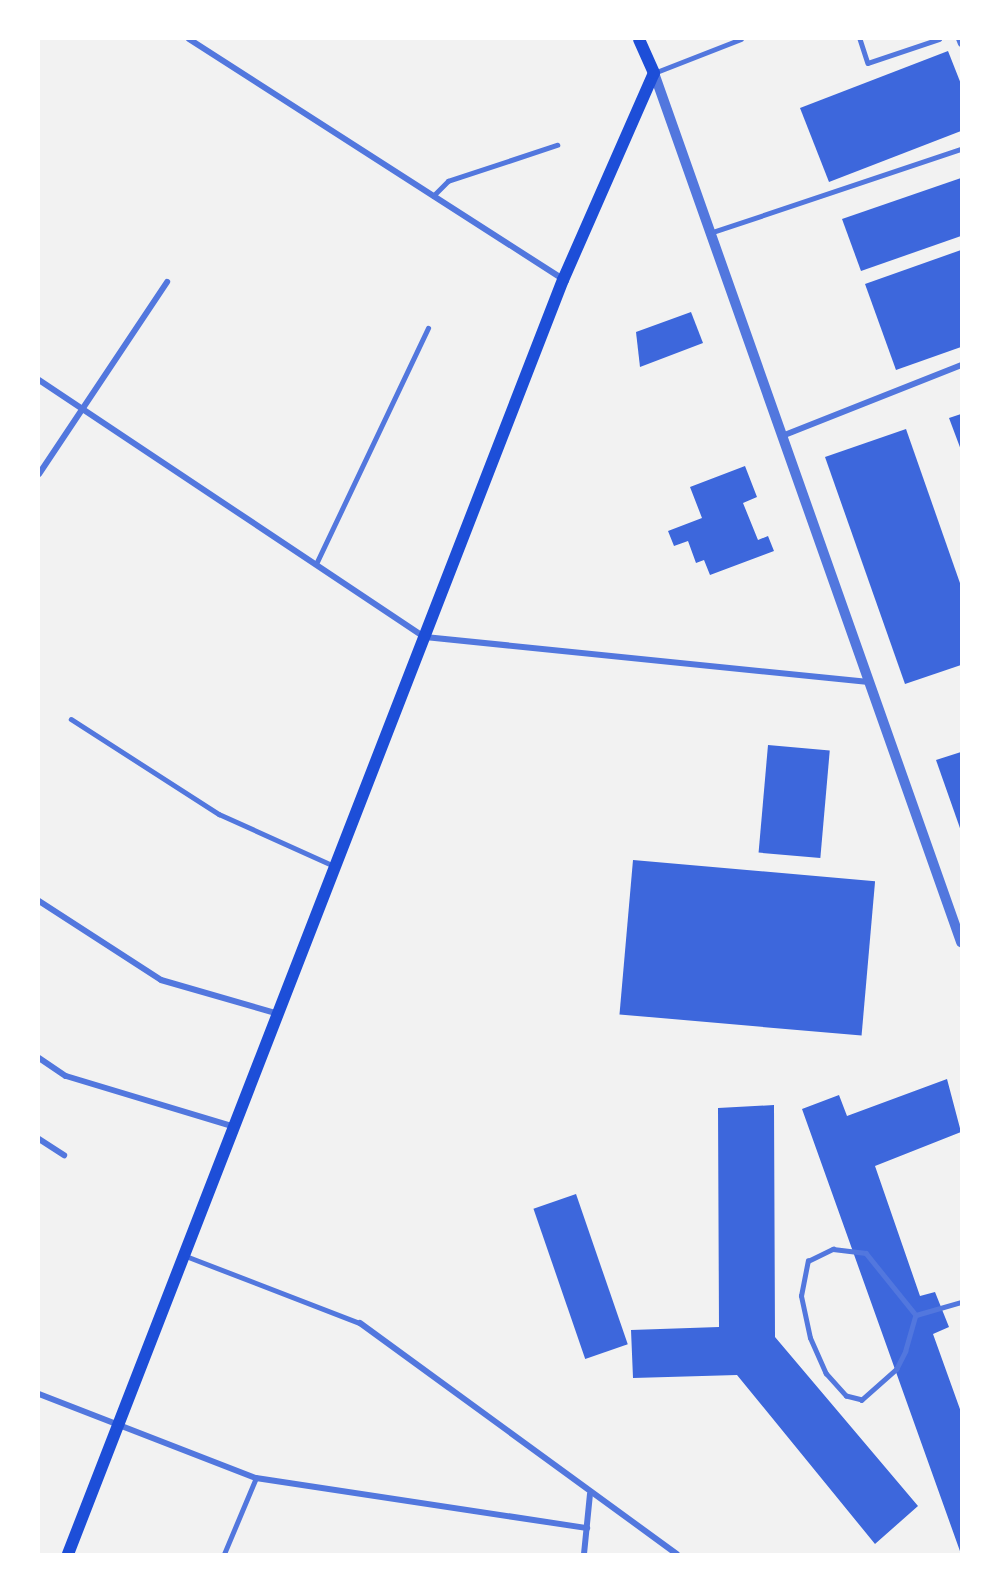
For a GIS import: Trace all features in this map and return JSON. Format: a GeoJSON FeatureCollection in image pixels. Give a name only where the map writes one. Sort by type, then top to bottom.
{"type":"FeatureCollection","features":[{"type":"Feature","properties":{"kind":"main road"},"geometry":{"type":"LineString","coordinates":[[68,1554],[563,280],[654,73],[639,39]]}},
{"type":"Feature","properties":{"kind":"street"},"geometry":{"type":"LineString","coordinates":[[189,39],[563,280]]}},
{"type":"Feature","properties":{"kind":"street"},"geometry":{"type":"LineString","coordinates":[[959,39],[961,44]]}},
{"type":"Feature","properties":{"kind":"street"},"geometry":{"type":"LineString","coordinates":[[654,73],[961,942]]}},
{"type":"Feature","properties":{"kind":"street"},"geometry":{"type":"LineString","coordinates":[[39,474],[81,407],[167,282]]}},
{"type":"Feature","properties":{"kind":"street"},"geometry":{"type":"LineString","coordinates":[[782,436],[961,365]]}},
{"type":"Feature","properties":{"kind":"street"},"geometry":{"type":"LineString","coordinates":[[39,380],[425,637],[869,682]]}},
{"type":"Feature","properties":{"kind":"street"},"geometry":{"type":"LineString","coordinates":[[39,901],[161,980],[279,1014]]}},
{"type":"Feature","properties":{"kind":"street"},"geometry":{"type":"LineString","coordinates":[[39,1058],[66,1076],[235,1127]]}},
{"type":"Feature","properties":{"kind":"street"},"geometry":{"type":"LineString","coordinates":[[39,1139],[64,1155]]}},
{"type":"Feature","properties":{"kind":"street"},"geometry":{"type":"LineString","coordinates":[[360,1323],[590,1494],[677,1554]]}},
{"type":"Feature","properties":{"kind":"street"},"geometry":{"type":"LineString","coordinates":[[39,1394],[256,1478],[587,1528]]}},
{"type":"Feature","properties":{"kind":"street"},"geometry":{"type":"LineString","coordinates":[[584,1554],[590,1494]]}},
{"type":"Feature","properties":{"kind":"lane"},"geometry":{"type":"LineString","coordinates":[[654,73],[741,39]]}},
{"type":"Feature","properties":{"kind":"lane"},"geometry":{"type":"LineString","coordinates":[[860,39],[868,63],[939,39]]}},
{"type":"Feature","properties":{"kind":"lane"},"geometry":{"type":"LineString","coordinates":[[433,196],[448,181],[558,145]]}},
{"type":"Feature","properties":{"kind":"lane"},"geometry":{"type":"LineString","coordinates":[[711,233],[961,149]]}},
{"type":"Feature","properties":{"kind":"lane"},"geometry":{"type":"LineString","coordinates":[[316,564],[428,328]]}},
{"type":"Feature","properties":{"kind":"lane"},"geometry":{"type":"LineString","coordinates":[[71,719],[219,814],[336,867]]}},
{"type":"Feature","properties":{"kind":"lane"},"geometry":{"type":"LineString","coordinates":[[833,1249],[866,1253],[916,1315],[906,1351],[897,1370],[862,1400],[846,1396],[826,1374],[810,1338],[801,1296],[808,1261],[833,1249]]}},
{"type":"Feature","properties":{"kind":"lane"},"geometry":{"type":"LineString","coordinates":[[185,1255],[360,1323]]}},
{"type":"Feature","properties":{"kind":"lane"},"geometry":{"type":"LineString","coordinates":[[916,1315],[961,1302]]}},
{"type":"Feature","properties":{"kind":"lane"},"geometry":{"type":"LineString","coordinates":[[224,1554],[256,1478]]}},
{"type":"Feature","properties":{"kind":"building"},"geometry":{"type":"Polygon","coordinates":[[[948,51],[961,84],[961,131],[829,182],[800,108],[948,51]]]}},
{"type":"Feature","properties":{"kind":"building"},"geometry":{"type":"Polygon","coordinates":[[[961,178],[961,236],[861,271],[842,219],[961,178]]]}},
{"type":"Feature","properties":{"kind":"building"},"geometry":{"type":"Polygon","coordinates":[[[961,250],[961,347],[896,370],[865,284],[961,250]]]}},
{"type":"Feature","properties":{"kind":"building"},"geometry":{"type":"Polygon","coordinates":[[[691,312],[703,343],[640,367],[636,332],[691,312]]]}},
{"type":"Feature","properties":{"kind":"building"},"geometry":{"type":"Polygon","coordinates":[[[961,414],[961,450],[949,418],[961,414]]]}},
{"type":"Feature","properties":{"kind":"building"},"geometry":{"type":"Polygon","coordinates":[[[906,429],[961,586],[961,665],[905,684],[825,457],[906,429]]]}},
{"type":"Feature","properties":{"kind":"building"},"geometry":{"type":"Polygon","coordinates":[[[745,466],[757,497],[743,503],[758,540],[768,536],[774,551],[710,575],[704,560],[696,563],[688,541],[674,546],[668,531],[702,518],[690,487],[745,466]]]}},
{"type":"Feature","properties":{"kind":"building"},"geometry":{"type":"Polygon","coordinates":[[[768,745],[830,750],[820,858],[759,853],[768,745]]]}},
{"type":"Feature","properties":{"kind":"building"},"geometry":{"type":"Polygon","coordinates":[[[961,752],[961,831],[936,760],[961,752]]]}},
{"type":"Feature","properties":{"kind":"building"},"geometry":{"type":"Polygon","coordinates":[[[633,860],[875,881],[862,1036],[619,1014],[633,860]]]}},
{"type":"Feature","properties":{"kind":"building"},"geometry":{"type":"Polygon","coordinates":[[[947,1079],[961,1132],[875,1166],[920,1296],[935,1292],[949,1327],[933,1334],[961,1412],[961,1554],[802,1109],[839,1095],[847,1116],[947,1079]]]}},
{"type":"Feature","properties":{"kind":"building"},"geometry":{"type":"Polygon","coordinates":[[[774,1105],[775,1337],[918,1506],[875,1544],[737,1375],[633,1378],[631,1330],[719,1327],[718,1108],[774,1105]]]}},
{"type":"Feature","properties":{"kind":"building"},"geometry":{"type":"Polygon","coordinates":[[[576,1194],[628,1344],[585,1359],[533,1209],[576,1194]]]}}]}
